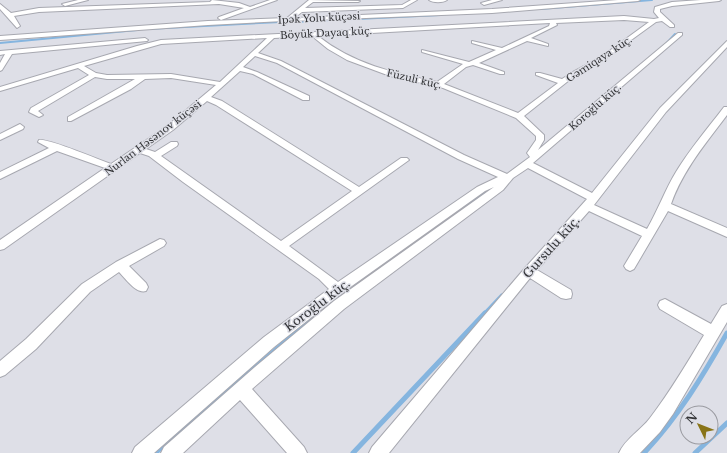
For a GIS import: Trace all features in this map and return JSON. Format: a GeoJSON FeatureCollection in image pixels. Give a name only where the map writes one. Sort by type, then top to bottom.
{"type":"FeatureCollection","features":[{"type":"Feature","properties":{"kind":"street"},"geometry":{"type":"LineString","coordinates":[[9,16],[86,0]]}},
{"type":"Feature","properties":{"kind":"street"},"geometry":{"type":"LineString","coordinates":[[198,0],[218,4]]}},
{"type":"Feature","properties":{"kind":"street"},"geometry":{"type":"LineString","coordinates":[[250,0],[263,4]]}},
{"type":"Feature","properties":{"kind":"street"},"geometry":{"type":"LineString","coordinates":[[208,23],[275,0]]}},
{"type":"Feature","properties":{"kind":"street"},"geometry":{"type":"LineString","coordinates":[[312,0],[365,1]]}},
{"type":"Feature","properties":{"kind":"street","name":"Nurlan Həsənov küçəsi"},"geometry":{"type":"LineString","coordinates":[[0,246],[170,128],[206,98],[312,0]]}},
{"type":"Feature","properties":{"kind":"street"},"geometry":{"type":"LineString","coordinates":[[403,0],[412,1]]}},
{"type":"Feature","properties":{"kind":"street"},"geometry":{"type":"LineString","coordinates":[[431,0],[445,0]]}},
{"type":"Feature","properties":{"kind":"street"},"geometry":{"type":"LineString","coordinates":[[484,3],[500,0]]}},
{"type":"Feature","properties":{"kind":"street","name":"İpək Yolu küçəsi"},"geometry":{"type":"LineString","coordinates":[[0,38],[208,23],[288,21],[500,10],[638,0]]}},
{"type":"Feature","properties":{"kind":"street"},"geometry":{"type":"LineString","coordinates":[[659,0],[666,2],[690,0]]}},
{"type":"Feature","properties":{"kind":"street"},"geometry":{"type":"LineString","coordinates":[[663,19],[656,10],[660,7],[719,0]]}},
{"type":"Feature","properties":{"kind":"street"},"geometry":{"type":"LineString","coordinates":[[57,1],[63,4]]}},
{"type":"Feature","properties":{"kind":"street"},"geometry":{"type":"LineString","coordinates":[[372,1],[380,1]]}},
{"type":"Feature","properties":{"kind":"street"},"geometry":{"type":"LineString","coordinates":[[301,10],[403,6],[412,1]]}},
{"type":"Feature","properties":{"kind":"street"},"geometry":{"type":"LineString","coordinates":[[39,10],[218,4],[239,5],[247,10]]}},
{"type":"Feature","properties":{"kind":"street"},"geometry":{"type":"LineString","coordinates":[[0,6],[18,26]]}},
{"type":"Feature","properties":{"kind":"street"},"geometry":{"type":"LineString","coordinates":[[225,22],[244,14],[247,10]]}},
{"type":"Feature","properties":{"kind":"street","name":"Böyük Dayaq küç."},"geometry":{"type":"LineString","coordinates":[[0,53],[148,39],[155,39],[161,42],[553,23],[624,18],[654,21]]}},
{"type":"Feature","properties":{"kind":"street","name":"Gəmiqaya küç."},"geometry":{"type":"LineString","coordinates":[[519,116],[575,73],[603,58],[654,21],[663,19]]}},
{"type":"Feature","properties":{"kind":"street","name":"Koroğlu küç."},"geometry":{"type":"LineString","coordinates":[[170,453],[240,389],[340,305],[499,188],[508,178],[531,160],[676,30],[663,19]]}},
{"type":"Feature","properties":{"kind":"street"},"geometry":{"type":"LineString","coordinates":[[439,84],[471,64],[551,27],[554,25],[553,23]]}},
{"type":"Feature","properties":{"kind":"street"},"geometry":{"type":"LineString","coordinates":[[72,26],[156,24],[161,27]]}},
{"type":"Feature","properties":{"kind":"street"},"geometry":{"type":"LineString","coordinates":[[360,24],[361,32]]}},
{"type":"Feature","properties":{"kind":"street","name":"Füzuli küç."},"geometry":{"type":"LineString","coordinates":[[314,34],[330,48],[349,59],[392,75],[439,84],[519,116]]}},
{"type":"Feature","properties":{"kind":"street"},"geometry":{"type":"LineString","coordinates":[[527,39],[546,44]]}},
{"type":"Feature","properties":{"kind":"street"},"geometry":{"type":"LineString","coordinates":[[0,89],[80,66],[138,47],[161,42]]}},
{"type":"Feature","properties":{"kind":"street"},"geometry":{"type":"LineString","coordinates":[[474,42],[502,50]]}},
{"type":"Feature","properties":{"kind":"street","name":"Gursulu küç."},"geometry":{"type":"LineString","coordinates":[[378,453],[529,271],[591,202],[663,110],[727,43]]}},
{"type":"Feature","properties":{"kind":"street"},"geometry":{"type":"LineString","coordinates":[[424,51],[502,73]]}},
{"type":"Feature","properties":{"kind":"street"},"geometry":{"type":"LineString","coordinates":[[0,69],[10,52]]}},
{"type":"Feature","properties":{"kind":"street"},"geometry":{"type":"LineString","coordinates":[[253,54],[279,62],[461,157],[508,178]]}},
{"type":"Feature","properties":{"kind":"street"},"geometry":{"type":"LineString","coordinates":[[80,66],[94,75],[116,78],[144,76],[180,77],[221,84]]}},
{"type":"Feature","properties":{"kind":"street"},"geometry":{"type":"LineString","coordinates":[[238,68],[255,73],[306,98]]}},
{"type":"Feature","properties":{"kind":"street"},"geometry":{"type":"LineString","coordinates":[[538,74],[563,82]]}},
{"type":"Feature","properties":{"kind":"street"},"geometry":{"type":"LineString","coordinates":[[39,115],[33,112],[34,110],[94,75]]}},
{"type":"Feature","properties":{"kind":"street"},"geometry":{"type":"LineString","coordinates":[[71,119],[128,87],[144,76]]}},
{"type":"Feature","properties":{"kind":"street"},"geometry":{"type":"LineString","coordinates":[[206,98],[219,103],[359,191]]}},
{"type":"Feature","properties":{"kind":"street"},"geometry":{"type":"LineString","coordinates":[[630,266],[665,205],[670,189],[682,170],[727,109]]}},
{"type":"Feature","properties":{"kind":"street"},"geometry":{"type":"LineString","coordinates":[[519,116],[540,134],[540,140],[532,153],[531,160],[591,202],[648,234]]}},
{"type":"Feature","properties":{"kind":"street"},"geometry":{"type":"LineString","coordinates":[[0,137],[20,127]]}},
{"type":"Feature","properties":{"kind":"street"},"geometry":{"type":"LineString","coordinates":[[42,142],[113,168]]}},
{"type":"Feature","properties":{"kind":"street"},"geometry":{"type":"LineString","coordinates":[[154,156],[174,144]]}},
{"type":"Feature","properties":{"kind":"street"},"geometry":{"type":"LineString","coordinates":[[0,176],[57,147]]}},
{"type":"Feature","properties":{"kind":"street"},"geometry":{"type":"LineString","coordinates":[[139,150],[154,156],[280,247],[323,276],[338,289]]}},
{"type":"Feature","properties":{"kind":"street"},"geometry":{"type":"LineString","coordinates":[[280,247],[404,160]]}},
{"type":"Feature","properties":{"kind":"street","name":"Koroğlu küç."},"geometry":{"type":"LineString","coordinates":[[141,453],[269,342],[338,289],[480,189],[508,178]]}},
{"type":"Feature","properties":{"kind":"street"},"geometry":{"type":"LineString","coordinates":[[665,205],[727,233]]}},
{"type":"Feature","properties":{"kind":"street"},"geometry":{"type":"LineString","coordinates":[[0,370],[31,344],[86,288],[120,265],[160,243]]}},
{"type":"Feature","properties":{"kind":"street"},"geometry":{"type":"LineString","coordinates":[[120,265],[142,287]]}},
{"type":"Feature","properties":{"kind":"street"},"geometry":{"type":"LineString","coordinates":[[529,271],[566,294]]}},
{"type":"Feature","properties":{"kind":"street"},"geometry":{"type":"LineString","coordinates":[[665,305],[714,333]]}},
{"type":"Feature","properties":{"kind":"street"},"geometry":{"type":"LineString","coordinates":[[628,453],[654,426],[667,408],[727,310]]}},
{"type":"Feature","properties":{"kind":"street"},"geometry":{"type":"LineString","coordinates":[[240,389],[298,453]]}},
{"type":"Feature","properties":{"kind":"waterway"},"geometry":{"type":"LineString","coordinates":[[540,9],[652,0]]}},
{"type":"Feature","properties":{"kind":"waterway"},"geometry":{"type":"LineString","coordinates":[[294,22],[440,15]]}},
{"type":"Feature","properties":{"kind":"waterway"},"geometry":{"type":"LineString","coordinates":[[147,29],[280,22]]}},
{"type":"Feature","properties":{"kind":"waterway"},"geometry":{"type":"LineString","coordinates":[[0,43],[137,30]]}},
{"type":"Feature","properties":{"kind":"waterway"},"geometry":{"type":"LineString","coordinates":[[665,45],[675,34]]}},
{"type":"Feature","properties":{"kind":"waterway"},"geometry":{"type":"LineString","coordinates":[[468,205],[484,193]]}},
{"type":"Feature","properties":{"kind":"waterway"},"geometry":{"type":"LineString","coordinates":[[318,314],[349,288],[469,204]]}},
{"type":"Feature","properties":{"kind":"waterway"},"geometry":{"type":"LineString","coordinates":[[484,314],[502,295]]}},
{"type":"Feature","properties":{"kind":"waterway"},"geometry":{"type":"LineString","coordinates":[[155,453],[319,313]]}},
{"type":"Feature","properties":{"kind":"waterway"},"geometry":{"type":"LineString","coordinates":[[353,453],[485,313]]}},
{"type":"Feature","properties":{"kind":"waterway"},"geometry":{"type":"LineString","coordinates":[[644,453],[679,411],[709,365],[727,333]]}},
{"type":"Feature","properties":{"kind":"waterway"},"geometry":{"type":"LineString","coordinates":[[695,453],[727,423]]}}]}
